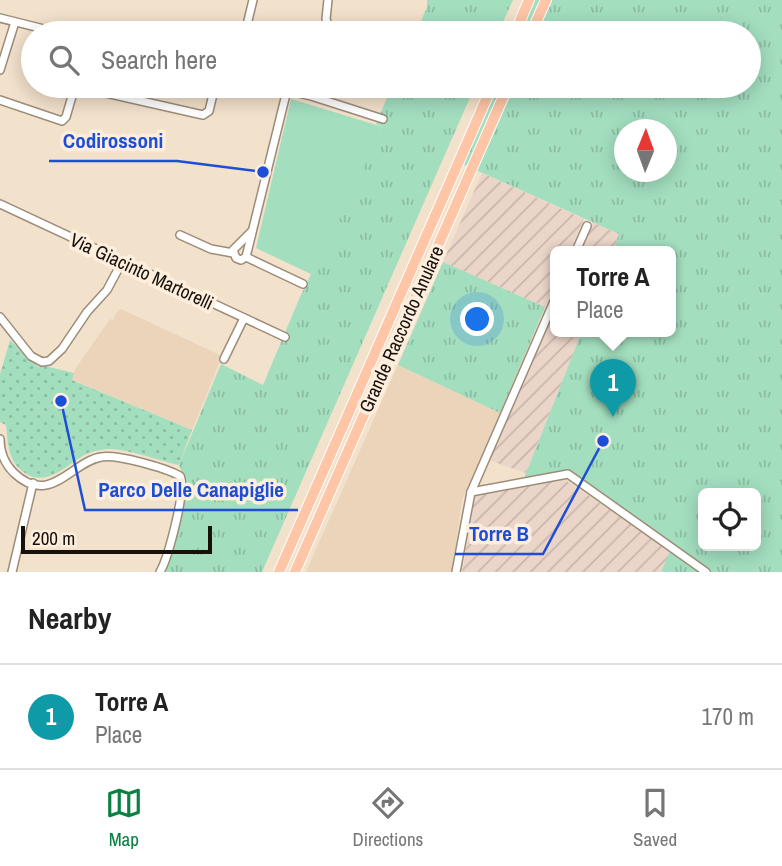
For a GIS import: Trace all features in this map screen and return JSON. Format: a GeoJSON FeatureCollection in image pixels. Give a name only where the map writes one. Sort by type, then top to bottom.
{"type":"FeatureCollection","features":[{"type":"Feature","properties":{"kind":"highway"},"geometry":{"type":"LineString","coordinates":[[520,21],[529,0]]}},
{"type":"Feature","properties":{"kind":"highway"},"geometry":{"type":"LineString","coordinates":[[536,21],[545,0]]}},
{"type":"Feature","properties":{"kind":"highway","name":"Grande Raccordo Anulare"},"geometry":{"type":"LineString","coordinates":[[279,572],[487,98]]}},
{"type":"Feature","properties":{"kind":"highway","name":"Grande Raccordo Anulare"},"geometry":{"type":"LineString","coordinates":[[295,572],[503,98]]}},
{"type":"Feature","properties":{"kind":"street"},"geometry":{"type":"LineString","coordinates":[[248,21],[253,0]]}},
{"type":"Feature","properties":{"kind":"street"},"geometry":{"type":"LineString","coordinates":[[327,21],[328,0]]}},
{"type":"Feature","properties":{"kind":"street"},"geometry":{"type":"LineString","coordinates":[[0,18],[21,23]]}},
{"type":"Feature","properties":{"kind":"street"},"geometry":{"type":"LineString","coordinates":[[0,70],[15,22]]}},
{"type":"Feature","properties":{"kind":"street"},"geometry":{"type":"LineString","coordinates":[[0,100],[62,121],[66,117],[72,98]]}},
{"type":"Feature","properties":{"kind":"street"},"geometry":{"type":"LineString","coordinates":[[128,98],[203,115],[209,111],[212,98]]}},
{"type":"Feature","properties":{"kind":"street"},"geometry":{"type":"LineString","coordinates":[[246,257],[285,98]]}},
{"type":"Feature","properties":{"kind":"street"},"geometry":{"type":"LineString","coordinates":[[317,98],[383,119]]}},
{"type":"Feature","properties":{"kind":"street","name":"Via Giacinto Martorelli"},"geometry":{"type":"LineString","coordinates":[[0,204],[285,337]]}},
{"type":"Feature","properties":{"kind":"street"},"geometry":{"type":"LineString","coordinates":[[578,246],[587,226]]}},
{"type":"Feature","properties":{"kind":"street"},"geometry":{"type":"LineString","coordinates":[[233,253],[235,246],[253,230]]}},
{"type":"Feature","properties":{"kind":"street"},"geometry":{"type":"LineString","coordinates":[[180,235],[211,249],[233,253],[239,260],[246,257],[303,284]]}},
{"type":"Feature","properties":{"kind":"street"},"geometry":{"type":"LineString","coordinates":[[0,317],[31,356],[44,362],[49,361],[62,349],[87,312],[109,288],[122,262]]}},
{"type":"Feature","properties":{"kind":"street"},"geometry":{"type":"LineString","coordinates":[[456,572],[471,492],[550,310]]}},
{"type":"Feature","properties":{"kind":"street"},"geometry":{"type":"LineString","coordinates":[[224,359],[244,318]]}},
{"type":"Feature","properties":{"kind":"street"},"geometry":{"type":"LineString","coordinates":[[0,439],[1,454],[8,466],[22,479],[33,483],[56,482],[89,461],[105,456],[178,474],[182,478],[182,486],[160,572]]}},
{"type":"Feature","properties":{"kind":"street"},"geometry":{"type":"LineString","coordinates":[[471,492],[570,474],[706,572]]}},
{"type":"Feature","properties":{"kind":"street"},"geometry":{"type":"LineString","coordinates":[[12,572],[33,483]]}},
{"type":"Feature","properties":{"kind":"shaded area"},"geometry":{"type":"Polygon","coordinates":[[[482,173],[584,219],[572,246],[550,246],[550,296],[545,307],[443,262],[482,173]]]}},
{"type":"Feature","properties":{"kind":"shaded area"},"geometry":{"type":"Polygon","coordinates":[[[592,222],[619,234],[615,246],[582,246],[592,222]]]}},
{"type":"Feature","properties":{"kind":"shaded area"},"geometry":{"type":"Polygon","coordinates":[[[121,309],[222,356],[192,430],[71,379],[110,319],[113,320],[121,309]]]}},
{"type":"Feature","properties":{"kind":"shaded area"},"geometry":{"type":"Polygon","coordinates":[[[550,319],[550,337],[580,337],[526,473],[489,460],[550,319]]]}},
{"type":"Feature","properties":{"kind":"shaded area"},"geometry":{"type":"Polygon","coordinates":[[[398,365],[500,413],[462,500],[452,572],[306,572],[398,365]]]}},
{"type":"Feature","properties":{"kind":"shaded area"},"geometry":{"type":"Polygon","coordinates":[[[561,477],[671,551],[661,572],[462,572],[475,494],[561,477]]]}},
{"type":"Feature","properties":{"kind":"green space"},"geometry":{"type":"Polygon","coordinates":[[[427,0],[513,0],[503,21],[421,21],[427,0]]]}},
{"type":"Feature","properties":{"kind":"green space"},"geometry":{"type":"Polygon","coordinates":[[[529,0],[782,0],[782,572],[661,572],[671,549],[568,474],[523,481],[580,337],[676,337],[676,246],[615,246],[619,234],[458,162],[487,98],[761,98],[761,21],[520,21],[529,0]]]}},
{"type":"Feature","properties":{"kind":"green space"},"geometry":{"type":"Polygon","coordinates":[[[387,98],[470,98],[262,572],[166,572],[188,487],[179,465],[221,364],[263,385],[300,297],[383,127],[376,124],[387,98]]]}},
{"type":"Feature","properties":{"kind":"green space"},"geometry":{"type":"Polygon","coordinates":[[[291,99],[383,127],[313,275],[256,248],[291,99]]]}},
{"type":"Feature","properties":{"kind":"green space"},"geometry":{"type":"Polygon","coordinates":[[[443,262],[545,307],[500,413],[398,365],[443,262]]]}},
{"type":"Feature","properties":{"kind":"green space"},"geometry":{"type":"Polygon","coordinates":[[[10,340],[38,367],[45,366],[74,373],[72,380],[192,430],[179,465],[108,449],[89,453],[51,476],[34,477],[19,469],[8,446],[6,425],[0,422],[0,374],[10,340]]]}},
{"type":"Feature","properties":{"kind":"place","name":"Codirossoni"},"geometry":{"type":"Point","coordinates":[263,172]}},
{"type":"Feature","properties":{"kind":"place","name":"Parco Delle Canapiglie"},"geometry":{"type":"Point","coordinates":[61,401]}},
{"type":"Feature","properties":{"kind":"place","name":"Torre A"},"geometry":{"type":"Point","coordinates":[613,417]}},
{"type":"Feature","properties":{"kind":"place","name":"Torre B"},"geometry":{"type":"Point","coordinates":[603,441]}}]}
